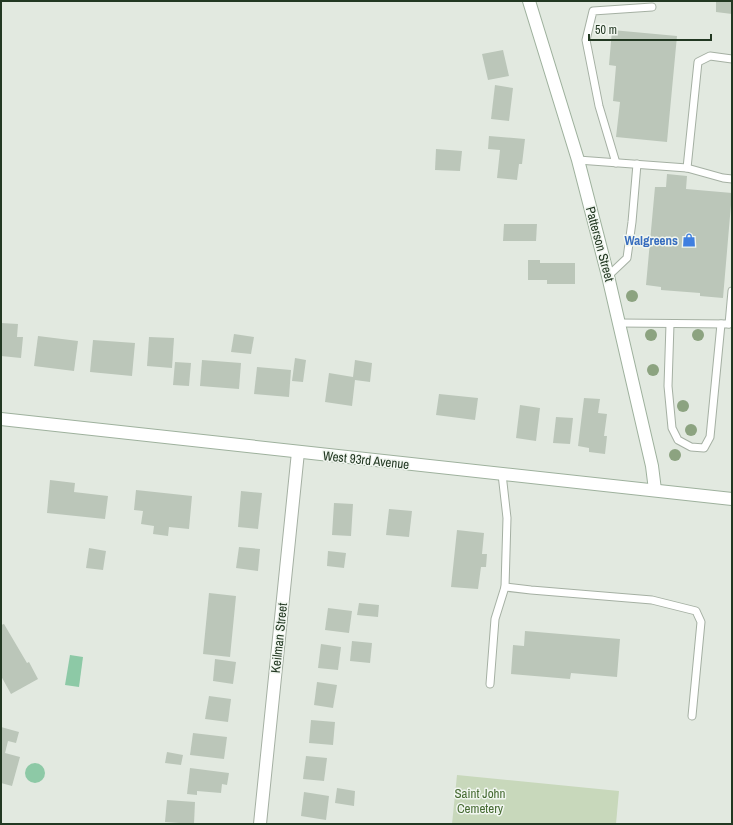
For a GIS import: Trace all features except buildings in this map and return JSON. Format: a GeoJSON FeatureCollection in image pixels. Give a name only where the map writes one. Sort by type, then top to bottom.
{"type":"FeatureCollection","features":[{"type":"Feature","properties":{"kind":"street","name":"Patterson Street"},"geometry":{"type":"LineString","coordinates":[[529,1],[578,160],[608,276],[652,466],[655,490]]}},
{"type":"Feature","properties":{"kind":"street","name":"West 93rd Avenue"},"geometry":{"type":"LineString","coordinates":[[1,419],[732,499]]}},
{"type":"Feature","properties":{"kind":"street","name":"Keilman Street"},"geometry":{"type":"LineString","coordinates":[[260,824],[298,452]]}},
{"type":"Feature","properties":{"kind":"lane"},"geometry":{"type":"LineString","coordinates":[[616,162],[599,106],[586,40],[593,11],[652,7]]}},
{"type":"Feature","properties":{"kind":"lane"},"geometry":{"type":"LineString","coordinates":[[687,168],[698,62],[710,56],[732,59]]}},
{"type":"Feature","properties":{"kind":"lane"},"geometry":{"type":"LineString","coordinates":[[578,160],[687,168],[732,179],[732,170]]}},
{"type":"Feature","properties":{"kind":"lane"},"geometry":{"type":"LineString","coordinates":[[608,276],[627,258],[637,164]]}},
{"type":"Feature","properties":{"kind":"lane"},"geometry":{"type":"LineString","coordinates":[[619,323],[731,325],[732,291]]}},
{"type":"Feature","properties":{"kind":"lane"},"geometry":{"type":"LineString","coordinates":[[670,324],[668,386],[672,428],[678,440],[691,446],[704,448],[710,437],[721,324]]}},
{"type":"Feature","properties":{"kind":"lane"},"geometry":{"type":"LineString","coordinates":[[490,684],[495,619],[505,587],[507,518],[502,474]]}},
{"type":"Feature","properties":{"kind":"lane"},"geometry":{"type":"LineString","coordinates":[[505,587],[652,600],[696,611],[701,622],[692,716]]}},
{"type":"Feature","properties":{"kind":"green space","name":"Saint John Cemetery"},"geometry":{"type":"Polygon","coordinates":[[[457,775],[619,791],[616,824],[452,824],[457,775]]]}},
{"type":"Feature","properties":{"kind":"shaded area"},"geometry":{"type":"Polygon","coordinates":[[[70,655],[83,657],[79,687],[65,685],[70,655]]]}},
{"type":"Feature","properties":{"kind":"shaded area"},"geometry":{"type":"Polygon","coordinates":[[[35,763],[42,766],[45,773],[42,780],[35,783],[28,780],[25,773],[28,766],[35,763]]]}},
{"type":"Feature","properties":{"kind":"place","name":"Walgreens"},"geometry":{"type":"Point","coordinates":[689,240]}}]}
